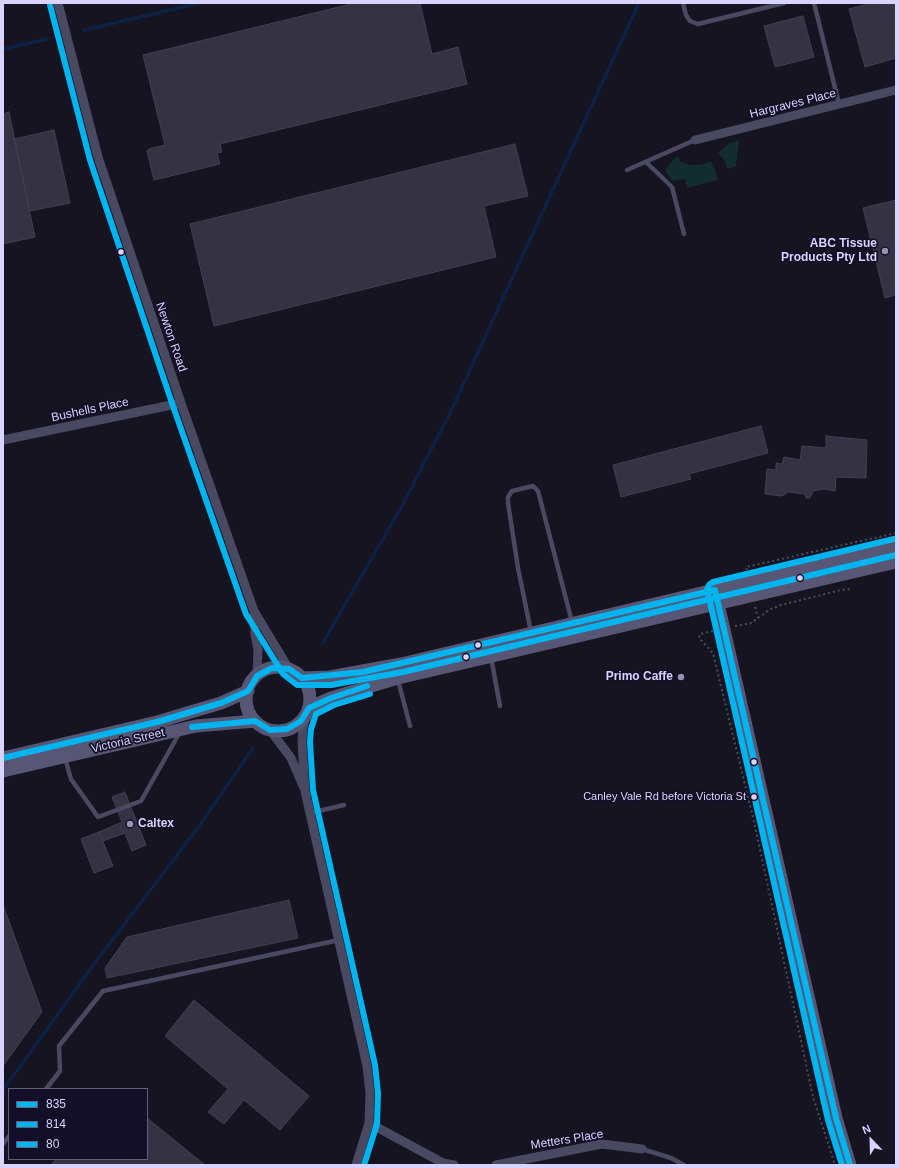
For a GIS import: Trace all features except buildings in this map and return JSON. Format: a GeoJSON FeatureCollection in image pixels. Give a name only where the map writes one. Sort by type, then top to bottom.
{"type":"FeatureCollection","features":[{"type":"Feature","properties":{"kind":"main road"},"geometry":{"type":"LineString","coordinates":[[302,678],[330,677],[378,669],[896,548]]}},
{"type":"Feature","properties":{"kind":"main road"},"geometry":{"type":"LineString","coordinates":[[307,712],[310,697],[308,687],[302,678],[289,669],[272,668],[257,676],[248,691],[247,701],[249,712],[255,721],[270,730],[287,730],[295,726],[307,712],[331,698],[398,678],[896,562]]}},
{"type":"Feature","properties":{"kind":"main road"},"geometry":{"type":"LineString","coordinates":[[715,590],[836,1118],[850,1165]]}},
{"type":"Feature","properties":{"kind":"main road","name":"Victoria Street"},"geometry":{"type":"LineString","coordinates":[[3,758],[171,718],[221,703],[248,691]]}},
{"type":"Feature","properties":{"kind":"main road","name":"Victoria Street"},"geometry":{"type":"LineString","coordinates":[[3,770],[182,729],[227,722],[255,721]]}},
{"type":"Feature","properties":{"kind":"street","name":"Newton Road"},"geometry":{"type":"LineString","coordinates":[[58,3],[98,158],[181,403],[254,610],[289,669]]}},
{"type":"Feature","properties":{"kind":"street","name":"Hargraves Place"},"geometry":{"type":"LineString","coordinates":[[695,140],[896,90]]}},
{"type":"Feature","properties":{"kind":"street","name":"Bushells Place"},"geometry":{"type":"LineString","coordinates":[[3,440],[181,403]]}},
{"type":"Feature","properties":{"kind":"street"},"geometry":{"type":"LineString","coordinates":[[254,610],[255,634],[258,650],[257,676]]}},
{"type":"Feature","properties":{"kind":"street"},"geometry":{"type":"LineString","coordinates":[[307,712],[302,728],[305,791],[367,1066],[370,1093],[369,1124],[356,1165]]}},
{"type":"Feature","properties":{"kind":"street"},"geometry":{"type":"LineString","coordinates":[[270,730],[291,758],[305,791]]}},
{"type":"Feature","properties":{"kind":"street"},"geometry":{"type":"LineString","coordinates":[[369,1124],[443,1163],[454,1165]]}},
{"type":"Feature","properties":{"kind":"street","name":"Metters Place"},"geometry":{"type":"LineString","coordinates":[[496,1165],[602,1144],[642,1149]]}},
{"type":"Feature","properties":{"kind":"lane"},"geometry":{"type":"LineString","coordinates":[[683,3],[686,15],[690,21],[698,24],[784,3]]}},
{"type":"Feature","properties":{"kind":"lane"},"geometry":{"type":"LineString","coordinates":[[814,3],[840,104]]}},
{"type":"Feature","properties":{"kind":"lane"},"geometry":{"type":"LineString","coordinates":[[627,170],[695,140]]}},
{"type":"Feature","properties":{"kind":"lane"},"geometry":{"type":"LineString","coordinates":[[646,162],[672,186],[684,234]]}},
{"type":"Feature","properties":{"kind":"lane"},"geometry":{"type":"LineString","coordinates":[[531,633],[518,568],[508,496],[512,491],[533,486],[538,491],[572,623]]}},
{"type":"Feature","properties":{"kind":"lane"},"geometry":{"type":"LineString","coordinates":[[490,656],[500,706]]}},
{"type":"Feature","properties":{"kind":"lane"},"geometry":{"type":"LineString","coordinates":[[398,678],[410,726]]}},
{"type":"Feature","properties":{"kind":"lane"},"geometry":{"type":"LineString","coordinates":[[64,756],[72,779],[98,818],[141,801],[182,729]]}},
{"type":"Feature","properties":{"kind":"lane"},"geometry":{"type":"LineString","coordinates":[[310,813],[344,805]]}},
{"type":"Feature","properties":{"kind":"lane"},"geometry":{"type":"LineString","coordinates":[[47,1088],[60,1071],[59,1046],[103,991],[339,940]]}},
{"type":"Feature","properties":{"kind":"lane"},"geometry":{"type":"LineString","coordinates":[[642,1149],[671,1158],[684,1165]]}},
{"type":"Feature","properties":{"kind":"path"},"geometry":{"type":"LineString","coordinates":[[746,567],[896,533]]}},
{"type":"Feature","properties":{"kind":"path"},"geometry":{"type":"LineString","coordinates":[[751,623],[768,610],[781,605],[841,590],[851,589]]}},
{"type":"Feature","properties":{"kind":"path"},"geometry":{"type":"LineString","coordinates":[[700,634],[699,638],[712,653],[755,826],[813,1097],[835,1165]]}},
{"type":"Feature","properties":{"kind":"green space"},"geometry":{"type":"Polygon","coordinates":[[[739,140],[736,166],[727,169],[725,161],[718,153],[728,144],[739,140]]]}},
{"type":"Feature","properties":{"kind":"green space"},"geometry":{"type":"Polygon","coordinates":[[[678,157],[681,162],[690,165],[701,165],[710,161],[714,166],[718,180],[687,188],[685,179],[672,181],[665,170],[674,159],[678,157]]]}},
{"type":"Feature","properties":{"kind":"waterway"},"geometry":{"type":"LineString","coordinates":[[84,30],[200,3]]}},
{"type":"Feature","properties":{"kind":"waterway"},"geometry":{"type":"LineString","coordinates":[[323,643],[403,504],[451,411],[639,3]]}},
{"type":"Feature","properties":{"kind":"waterway"},"geometry":{"type":"LineString","coordinates":[[3,49],[47,39]]}},
{"type":"Feature","properties":{"kind":"waterway"},"geometry":{"type":"LineString","coordinates":[[3,1090],[97,960],[197,829],[253,748]]}},
{"type":"Feature","properties":{"kind":"transit line","name":"814"},"geometry":{"type":"LineString","coordinates":[[50,5],[90,160],[173,406],[246,614],[283,674],[297,685],[331,685],[403,672],[896,555]]}},
{"type":"Feature","properties":{"kind":"transit line","name":"80"},"geometry":{"type":"LineString","coordinates":[[842,1165],[828,1120],[707,589],[713,582],[894,539]]}},
{"type":"Feature","properties":{"kind":"transit line","name":"835"},"geometry":{"type":"LineString","coordinates":[[3,758],[157,722],[221,703],[248,691],[257,676],[272,668],[289,669],[302,678],[363,672],[715,590],[836,1118],[850,1165]]}},
{"type":"Feature","properties":{"kind":"transit line","name":"835"},"geometry":{"type":"LineString","coordinates":[[192,727],[255,721],[270,730],[287,729],[301,721],[309,708],[331,698],[367,686]]}},
{"type":"Feature","properties":{"kind":"transit line","name":"814"},"geometry":{"type":"LineString","coordinates":[[364,1165],[377,1124],[378,1093],[375,1065],[313,790],[310,742],[311,729],[316,714],[334,705],[370,694]]}},
{"type":"Feature","properties":{"kind":"place","name":"ABC Tissue Products Pty Ltd"},"geometry":{"type":"Point","coordinates":[885,251]}},
{"type":"Feature","properties":{"kind":"place","name":"Primo Caffe"},"geometry":{"type":"Point","coordinates":[681,677]}},
{"type":"Feature","properties":{"kind":"place","name":"Canley Vale Rd before Victoria St"},"geometry":{"type":"Point","coordinates":[754,797]}},
{"type":"Feature","properties":{"kind":"place","name":"Caltex"},"geometry":{"type":"Point","coordinates":[130,824]}}]}
